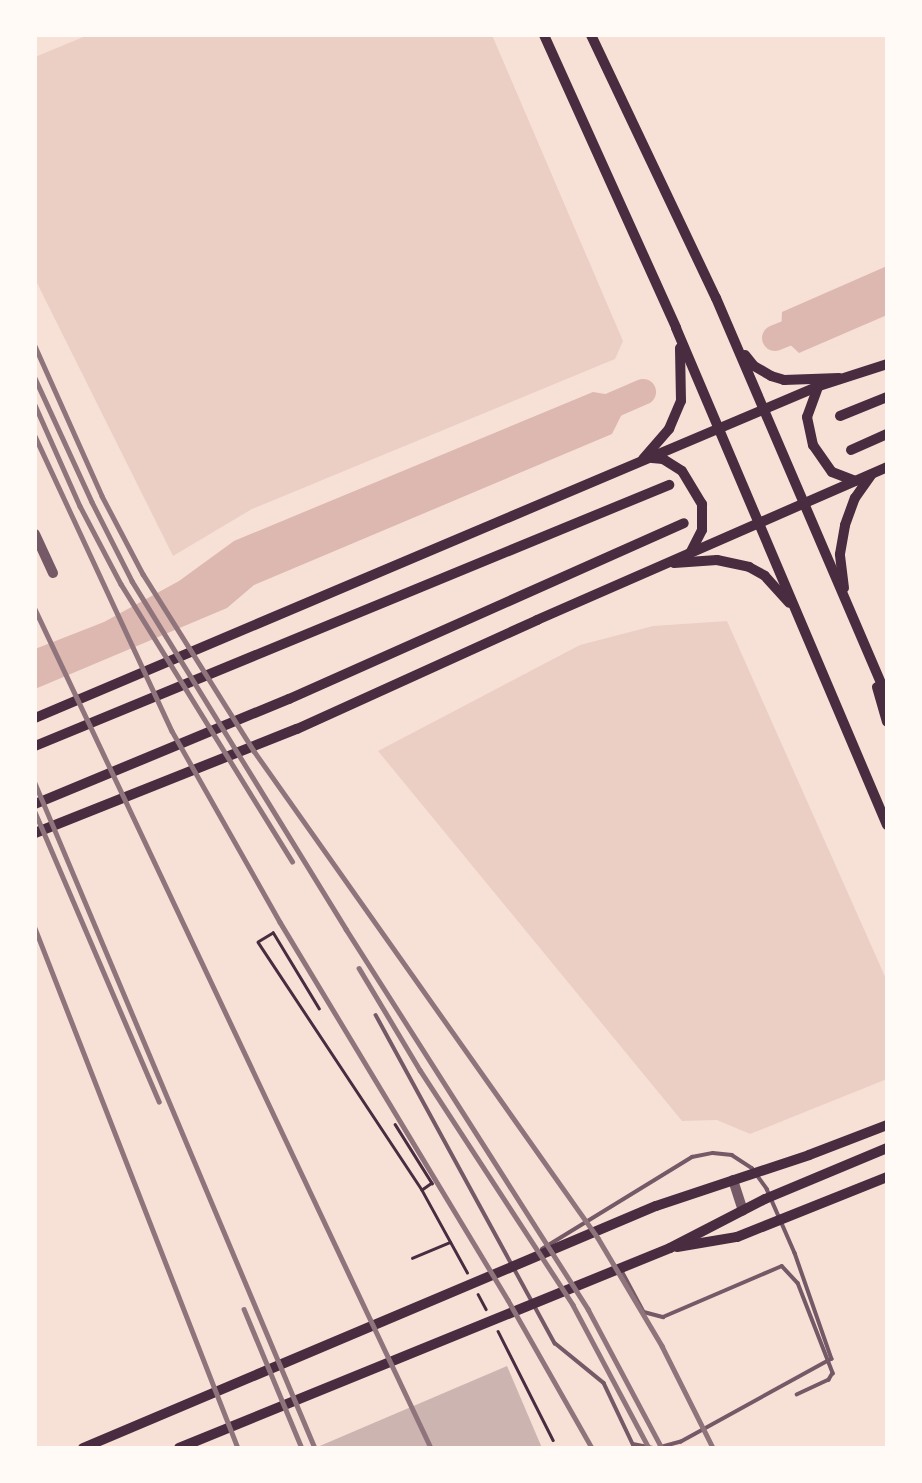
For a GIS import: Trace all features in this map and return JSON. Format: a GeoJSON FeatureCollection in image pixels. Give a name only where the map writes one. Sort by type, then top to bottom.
{"type":"FeatureCollection","features":[{"type":"Feature","properties":{"kind":"main road"},"geometry":{"type":"LineString","coordinates":[[544,35],[676,328],[887,825]]}},
{"type":"Feature","properties":{"kind":"main road"},"geometry":{"type":"LineString","coordinates":[[591,35],[727,324],[887,697]]}},
{"type":"Feature","properties":{"kind":"main road"},"geometry":{"type":"LineString","coordinates":[[727,324],[747,358],[764,374],[784,380],[848,378]]}},
{"type":"Feature","properties":{"kind":"main road"},"geometry":{"type":"LineString","coordinates":[[635,465],[669,429],[681,401],[682,363],[676,328]]}},
{"type":"Feature","properties":{"kind":"main road"},"geometry":{"type":"LineString","coordinates":[[35,718],[819,386],[887,364]]}},
{"type":"Feature","properties":{"kind":"main road"},"geometry":{"type":"LineString","coordinates":[[819,386],[807,417],[813,446],[832,472],[855,481]]}},
{"type":"Feature","properties":{"kind":"main road"},"geometry":{"type":"LineString","coordinates":[[840,416],[887,397]]}},
{"type":"Feature","properties":{"kind":"main road"},"geometry":{"type":"LineString","coordinates":[[851,450],[887,434]]}},
{"type":"Feature","properties":{"kind":"main road"},"geometry":{"type":"LineString","coordinates":[[652,458],[663,459],[682,471],[702,504],[702,530],[691,552]]}},
{"type":"Feature","properties":{"kind":"main road"},"geometry":{"type":"LineString","coordinates":[[35,833],[298,729],[380,689],[887,467]]}},
{"type":"Feature","properties":{"kind":"main road"},"geometry":{"type":"LineString","coordinates":[[847,608],[841,565],[841,541],[855,498],[872,474]]}},
{"type":"Feature","properties":{"kind":"main road"},"geometry":{"type":"LineString","coordinates":[[35,746],[669,485]]}},
{"type":"Feature","properties":{"kind":"main road"},"geometry":{"type":"LineString","coordinates":[[35,804],[289,699],[684,523]]}},
{"type":"Feature","properties":{"kind":"main road"},"geometry":{"type":"LineString","coordinates":[[664,564],[717,560],[749,567],[778,589],[799,617]]}},
{"type":"Feature","properties":{"kind":"main road"},"geometry":{"type":"LineString","coordinates":[[870,659],[887,722]]}},
{"type":"Feature","properties":{"kind":"main road"},"geometry":{"type":"LineString","coordinates":[[876,1129],[887,1119]]}},
{"type":"Feature","properties":{"kind":"main road"},"geometry":{"type":"LineString","coordinates":[[83,1448],[665,1202],[887,1125]]}},
{"type":"Feature","properties":{"kind":"main road"},"geometry":{"type":"LineString","coordinates":[[179,1448],[670,1248],[743,1210],[887,1148]]}},
{"type":"Feature","properties":{"kind":"main road"},"geometry":{"type":"LineString","coordinates":[[670,1248],[737,1237],[887,1177]]}},
{"type":"Feature","properties":{"kind":"street"},"geometry":{"type":"LineString","coordinates":[[35,534],[52,573]]}},
{"type":"Feature","properties":{"kind":"street"},"geometry":{"type":"LineString","coordinates":[[733,1180],[743,1210]]}},
{"type":"Feature","properties":{"kind":"lane"},"geometry":{"type":"LineString","coordinates":[[376,1014],[555,1343],[604,1383],[633,1444],[653,1448]]}},
{"type":"Feature","properties":{"kind":"lane"},"geometry":{"type":"LineString","coordinates":[[519,1263],[692,1157],[713,1153],[732,1155],[752,1168],[767,1189],[795,1253],[832,1359],[681,1443],[659,1448]]}},
{"type":"Feature","properties":{"kind":"lane"},"geometry":{"type":"LineString","coordinates":[[620,1268],[644,1312],[663,1317],[782,1266],[798,1283],[833,1373],[830,1380],[797,1395]]}},
{"type":"Feature","properties":{"kind":"path"},"geometry":{"type":"LineString","coordinates":[[319,1009],[273,933],[258,942],[422,1190],[469,1276]]}},
{"type":"Feature","properties":{"kind":"path"},"geometry":{"type":"LineString","coordinates":[[395,1124],[432,1183],[422,1190]]}},
{"type":"Feature","properties":{"kind":"path"},"geometry":{"type":"LineString","coordinates":[[412,1258],[450,1242]]}},
{"type":"Feature","properties":{"kind":"path"},"geometry":{"type":"LineString","coordinates":[[475,1288],[487,1310]]}},
{"type":"Feature","properties":{"kind":"path"},"geometry":{"type":"LineString","coordinates":[[493,1321],[553,1440]]}},
{"type":"Feature","properties":{"kind":"shaded area"},"geometry":{"type":"Polygon","coordinates":[[[88,35],[492,35],[623,341],[615,359],[252,509],[173,556],[35,279],[35,57],[88,35]]]}},
{"type":"Feature","properties":{"kind":"shaded area"},"geometry":{"type":"Polygon","coordinates":[[[887,266],[887,315],[799,353],[781,336],[782,312],[887,266]]]}},
{"type":"Feature","properties":{"kind":"shaded area"},"geometry":{"type":"Polygon","coordinates":[[[593,392],[630,398],[612,434],[254,585],[227,608],[35,689],[35,649],[104,622],[179,581],[234,541],[593,392]]]}},
{"type":"Feature","properties":{"kind":"shaded area"},"geometry":{"type":"Polygon","coordinates":[[[727,621],[887,981],[887,1079],[750,1134],[717,1120],[682,1121],[378,751],[580,645],[653,626],[727,621]]]}},
{"type":"Feature","properties":{"kind":"building"},"geometry":{"type":"Polygon","coordinates":[[[507,1366],[542,1448],[315,1448],[507,1366]]]}},
{"type":"Feature","properties":{"kind":"waterway"},"geometry":{"type":"LineString","coordinates":[[775,338],[815,322]]}},
{"type":"Feature","properties":{"kind":"waterway"},"geometry":{"type":"LineString","coordinates":[[599,411],[643,392]]}},
{"type":"Feature","properties":{"kind":"railway"},"geometry":{"type":"LineString","coordinates":[[35,346],[102,496],[143,574],[254,751],[598,1238],[662,1346],[713,1448]]}},
{"type":"Feature","properties":{"kind":"railway"},"geometry":{"type":"LineString","coordinates":[[35,378],[132,581],[346,929],[588,1309],[662,1448]]}},
{"type":"Feature","properties":{"kind":"railway"},"geometry":{"type":"LineString","coordinates":[[35,405],[80,506],[121,584],[292,861]]}},
{"type":"Feature","properties":{"kind":"railway"},"geometry":{"type":"LineString","coordinates":[[35,436],[172,731],[280,922],[508,1300],[592,1448]]}},
{"type":"Feature","properties":{"kind":"railway"},"geometry":{"type":"LineString","coordinates":[[35,609],[431,1448]]}},
{"type":"Feature","properties":{"kind":"railway"},"geometry":{"type":"LineString","coordinates":[[35,783],[315,1448]]}},
{"type":"Feature","properties":{"kind":"railway"},"geometry":{"type":"LineString","coordinates":[[35,812],[159,1102]]}},
{"type":"Feature","properties":{"kind":"railway"},"geometry":{"type":"LineString","coordinates":[[35,928],[238,1448]]}},
{"type":"Feature","properties":{"kind":"railway"},"geometry":{"type":"LineString","coordinates":[[359,968],[420,1070],[573,1305],[649,1448]]}},
{"type":"Feature","properties":{"kind":"railway"},"geometry":{"type":"LineString","coordinates":[[244,1309],[302,1448]]}}]}
